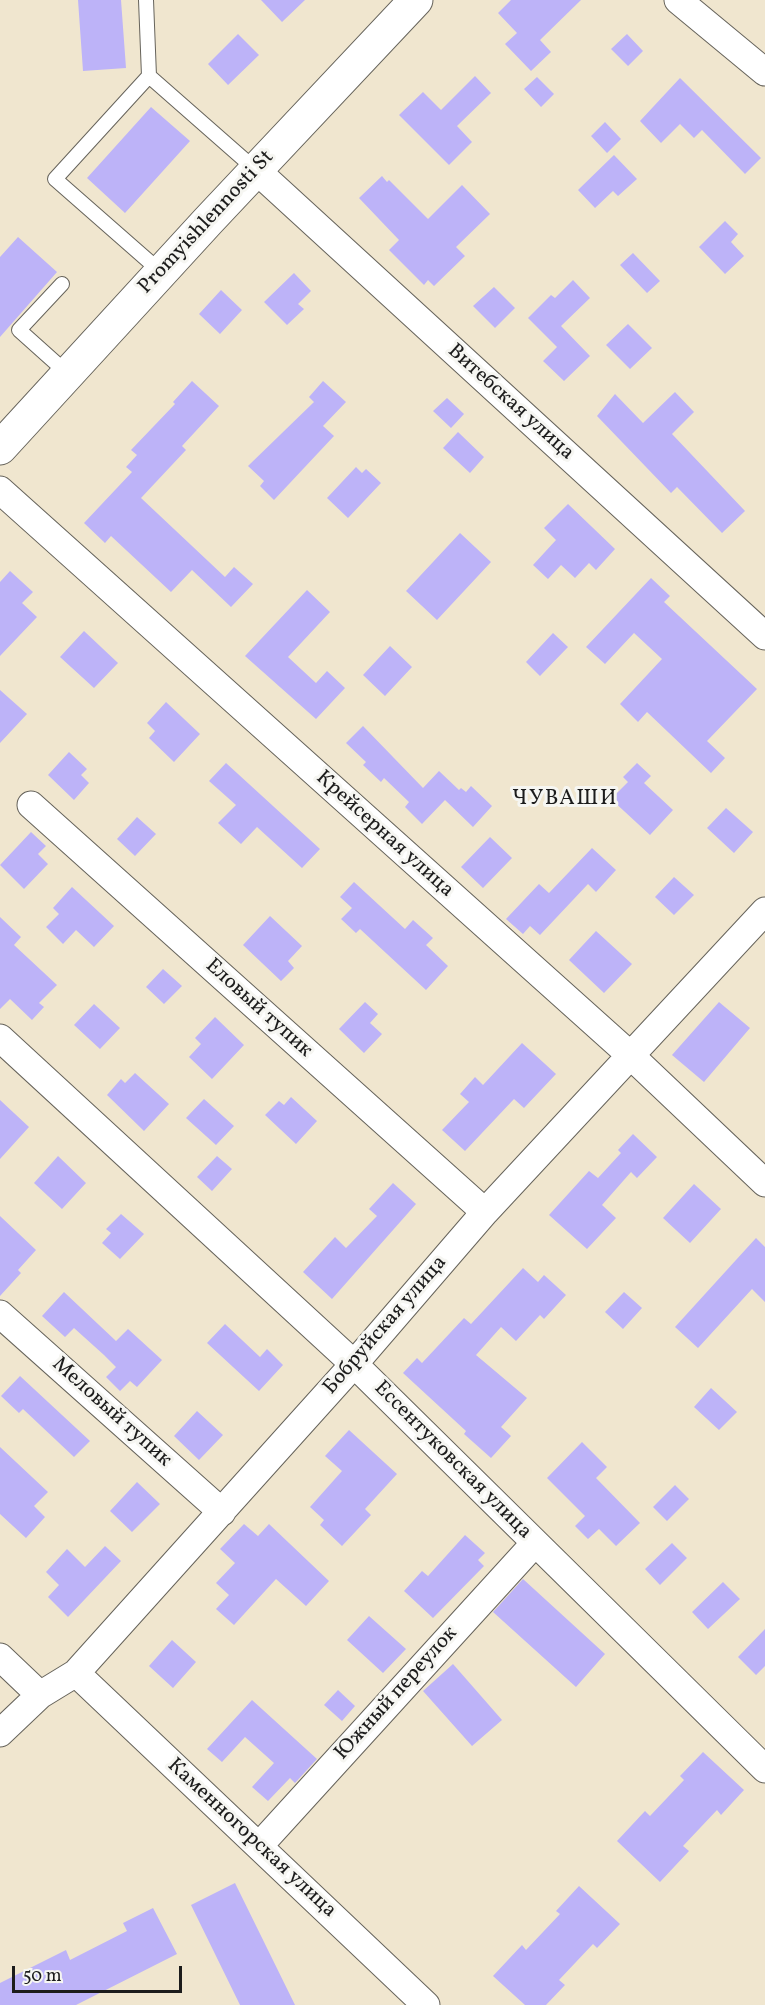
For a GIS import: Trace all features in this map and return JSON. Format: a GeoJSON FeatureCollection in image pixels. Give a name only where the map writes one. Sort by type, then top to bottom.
{"type":"FeatureCollection","features":[{"type":"Feature","properties":{"kind":"main road","name":"Promyishlennosti St"},"geometry":{"type":"LineString","coordinates":[[0,448],[255,170],[416,0]]}},
{"type":"Feature","properties":{"kind":"street"},"geometry":{"type":"LineString","coordinates":[[678,0],[765,72]]}},
{"type":"Feature","properties":{"kind":"street","name":"Витебская улица"},"geometry":{"type":"LineString","coordinates":[[255,170],[765,636]]}},
{"type":"Feature","properties":{"kind":"street","name":"Крейсерная улица"},"geometry":{"type":"LineString","coordinates":[[0,490],[629,1054],[765,1183]]}},
{"type":"Feature","properties":{"kind":"street","name":"Еловый тупик"},"geometry":{"type":"LineString","coordinates":[[32,806],[485,1212]]}},
{"type":"Feature","properties":{"kind":"street","name":"Бобруйская улица"},"geometry":{"type":"LineString","coordinates":[[0,1733],[40,1695],[76,1673],[354,1364],[485,1212],[629,1054],[765,911]]}},
{"type":"Feature","properties":{"kind":"street","name":"Ессентуковская улица"},"geometry":{"type":"LineString","coordinates":[[0,1038],[354,1364],[765,1768]]}},
{"type":"Feature","properties":{"kind":"street","name":"Меловый тупик"},"geometry":{"type":"LineString","coordinates":[[0,1314],[222,1512]]}},
{"type":"Feature","properties":{"kind":"street","name":"Южный переулок"},"geometry":{"type":"LineString","coordinates":[[259,1846],[535,1543]]}},
{"type":"Feature","properties":{"kind":"street"},"geometry":{"type":"LineString","coordinates":[[0,1658],[40,1695]]}},
{"type":"Feature","properties":{"kind":"street","name":"Каменногорская улица"},"geometry":{"type":"LineString","coordinates":[[76,1673],[426,2005]]}},
{"type":"Feature","properties":{"kind":"lane"},"geometry":{"type":"LineString","coordinates":[[146,0],[149,76],[55,179],[161,272]]}},
{"type":"Feature","properties":{"kind":"lane"},"geometry":{"type":"LineString","coordinates":[[149,76],[255,170]]}},
{"type":"Feature","properties":{"kind":"lane"},"geometry":{"type":"LineString","coordinates":[[62,284],[19,330],[67,373]]}},
{"type":"Feature","properties":{"kind":"building"},"geometry":{"type":"Polygon","coordinates":[[[78,0],[121,0],[126,68],[83,71],[78,0]]]}},
{"type":"Feature","properties":{"kind":"building"},"geometry":{"type":"Polygon","coordinates":[[[261,0],[305,0],[282,22],[261,0]]]}},
{"type":"Feature","properties":{"kind":"building"},"geometry":{"type":"Polygon","coordinates":[[[511,0],[581,0],[540,40],[551,52],[531,71],[505,44],[517,33],[498,13],[511,0]]]}},
{"type":"Feature","properties":{"kind":"building"},"geometry":{"type":"Polygon","coordinates":[[[238,34],[259,55],[228,85],[208,64],[238,34]]]}},
{"type":"Feature","properties":{"kind":"building"},"geometry":{"type":"Polygon","coordinates":[[[627,34],[643,51],[628,66],[611,49],[627,34]]]}},
{"type":"Feature","properties":{"kind":"building"},"geometry":{"type":"Polygon","coordinates":[[[475,76],[491,93],[457,126],[472,142],[449,165],[399,115],[423,92],[441,110],[475,76]]]}},
{"type":"Feature","properties":{"kind":"building"},"geometry":{"type":"Polygon","coordinates":[[[537,77],[554,94],[541,107],[524,89],[537,77]]]}},
{"type":"Feature","properties":{"kind":"building"},"geometry":{"type":"Polygon","coordinates":[[[680,78],[761,158],[745,174],[702,130],[694,138],[680,124],[661,143],[640,121],[680,78]]]}},
{"type":"Feature","properties":{"kind":"building"},"geometry":{"type":"Polygon","coordinates":[[[151,107],[190,141],[125,213],[87,178],[151,107]]]}},
{"type":"Feature","properties":{"kind":"building"},"geometry":{"type":"Polygon","coordinates":[[[605,122],[621,139],[607,153],[591,136],[605,122]]]}},
{"type":"Feature","properties":{"kind":"building"},"geometry":{"type":"Polygon","coordinates":[[[614,155],[637,179],[618,196],[613,191],[595,208],[578,190],[614,155]]]}},
{"type":"Feature","properties":{"kind":"building"},"geometry":{"type":"Polygon","coordinates":[[[382,176],[387,182],[389,180],[428,219],[462,185],[490,214],[456,247],[465,256],[434,286],[428,280],[424,285],[389,250],[399,240],[359,198],[382,176]]]}},
{"type":"Feature","properties":{"kind":"building"},"geometry":{"type":"Polygon","coordinates":[[[725,221],[738,234],[731,242],[744,256],[725,274],[699,247],[725,221]]]}},
{"type":"Feature","properties":{"kind":"building"},"geometry":{"type":"Polygon","coordinates":[[[18,237],[57,272],[0,337],[0,257],[18,237]]]}},
{"type":"Feature","properties":{"kind":"building"},"geometry":{"type":"Polygon","coordinates":[[[633,253],[660,281],[647,293],[620,265],[633,253]]]}},
{"type":"Feature","properties":{"kind":"building"},"geometry":{"type":"Polygon","coordinates":[[[294,273],[311,291],[298,304],[304,309],[287,325],[264,302],[294,273]]]}},
{"type":"Feature","properties":{"kind":"building"},"geometry":{"type":"Polygon","coordinates":[[[573,280],[590,298],[561,326],[590,356],[564,381],[543,361],[557,347],[528,318],[551,295],[555,298],[573,280]]]}},
{"type":"Feature","properties":{"kind":"building"},"geometry":{"type":"Polygon","coordinates":[[[494,287],[515,308],[495,328],[473,306],[494,287]]]}},
{"type":"Feature","properties":{"kind":"building"},"geometry":{"type":"Polygon","coordinates":[[[221,290],[242,310],[220,334],[199,314],[221,290]]]}},
{"type":"Feature","properties":{"kind":"building"},"geometry":{"type":"Polygon","coordinates":[[[628,324],[652,348],[630,369],[606,345],[628,324]]]}},
{"type":"Feature","properties":{"kind":"building"},"geometry":{"type":"Polygon","coordinates":[[[192,381],[219,406],[182,446],[186,450],[141,498],[225,577],[234,567],[253,584],[231,607],[192,570],[171,592],[111,536],[105,543],[84,523],[132,472],[126,467],[137,455],[131,450],[175,404],[173,402],[192,381]]]}},
{"type":"Feature","properties":{"kind":"building"},"geometry":{"type":"Polygon","coordinates":[[[323,381],[346,402],[323,426],[334,436],[274,500],[260,486],[264,481],[248,466],[314,402],[309,397],[323,381]]]}},
{"type":"Feature","properties":{"kind":"building"},"geometry":{"type":"Polygon","coordinates":[[[675,392],[694,412],[672,434],[745,511],[722,533],[677,487],[671,493],[597,416],[615,394],[643,423],[675,392]]]}},
{"type":"Feature","properties":{"kind":"building"},"geometry":{"type":"Polygon","coordinates":[[[447,398],[464,414],[451,428],[433,411],[447,398]]]}},
{"type":"Feature","properties":{"kind":"building"},"geometry":{"type":"Polygon","coordinates":[[[458,432],[484,457],[470,473],[443,448],[458,432]]]}},
{"type":"Feature","properties":{"kind":"building"},"geometry":{"type":"Polygon","coordinates":[[[356,467],[362,473],[366,469],[381,483],[348,518],[327,498],[356,467]]]}},
{"type":"Feature","properties":{"kind":"building"},"geometry":{"type":"Polygon","coordinates":[[[568,504],[615,549],[596,570],[589,563],[575,578],[561,565],[548,579],[533,565],[556,540],[544,528],[568,504]]]}},
{"type":"Feature","properties":{"kind":"building"},"geometry":{"type":"Polygon","coordinates":[[[460,533],[491,562],[437,620],[406,591],[460,533]]]}},
{"type":"Feature","properties":{"kind":"building"},"geometry":{"type":"Polygon","coordinates":[[[10,571],[33,592],[22,603],[37,617],[0,656],[0,582],[10,571]]]}},
{"type":"Feature","properties":{"kind":"building"},"geometry":{"type":"Polygon","coordinates":[[[651,578],[670,596],[664,602],[757,689],[707,741],[725,758],[711,773],[647,712],[638,722],[620,704],[662,659],[634,633],[605,664],[586,647],[651,578]]]}},
{"type":"Feature","properties":{"kind":"building"},"geometry":{"type":"Polygon","coordinates":[[[307,590],[330,612],[288,657],[316,683],[327,671],[345,688],[316,719],[245,656],[307,590]]]}},
{"type":"Feature","properties":{"kind":"building"},"geometry":{"type":"Polygon","coordinates":[[[84,631],[118,663],[94,688],[60,657],[84,631]]]}},
{"type":"Feature","properties":{"kind":"building"},"geometry":{"type":"Polygon","coordinates":[[[553,633],[568,647],[540,676],[526,662],[553,633]]]}},
{"type":"Feature","properties":{"kind":"building"},"geometry":{"type":"Polygon","coordinates":[[[390,646],[412,667],[385,696],[363,675],[390,646]]]}},
{"type":"Feature","properties":{"kind":"building"},"geometry":{"type":"Polygon","coordinates":[[[0,690],[27,714],[0,743],[0,690]]]}},
{"type":"Feature","properties":{"kind":"building"},"geometry":{"type":"Polygon","coordinates":[[[166,702],[200,734],[174,762],[149,738],[155,731],[147,723],[166,702]]]}},
{"type":"Feature","properties":{"kind":"building"},"geometry":{"type":"Polygon","coordinates":[[[363,726],[423,788],[439,771],[459,790],[461,788],[466,792],[471,786],[492,806],[473,827],[445,800],[422,824],[405,807],[409,802],[384,778],[381,782],[363,765],[366,762],[346,743],[363,726]]]}},
{"type":"Feature","properties":{"kind":"building"},"geometry":{"type":"Polygon","coordinates":[[[69,752],[87,769],[81,775],[89,783],[74,800],[48,775],[69,752]]]}},
{"type":"Feature","properties":{"kind":"building"},"geometry":{"type":"Polygon","coordinates":[[[226,763],[320,849],[302,868],[257,827],[241,844],[218,823],[236,805],[209,781],[226,763]]]}},
{"type":"Feature","properties":{"kind":"building"},"geometry":{"type":"Polygon","coordinates":[[[637,763],[651,776],[644,783],[673,810],[650,835],[611,799],[628,782],[623,777],[637,763]]]}},
{"type":"Feature","properties":{"kind":"building"},"geometry":{"type":"Polygon","coordinates":[[[726,808],[753,832],[734,853],[707,828],[726,808]]]}},
{"type":"Feature","properties":{"kind":"building"},"geometry":{"type":"Polygon","coordinates":[[[137,817],[156,834],[135,856],[117,839],[137,817]]]}},
{"type":"Feature","properties":{"kind":"building"},"geometry":{"type":"Polygon","coordinates":[[[31,832],[46,846],[38,854],[48,864],[24,889],[0,865],[31,832]]]}},
{"type":"Feature","properties":{"kind":"building"},"geometry":{"type":"Polygon","coordinates":[[[490,837],[512,858],[483,888],[461,867],[490,837]]]}},
{"type":"Feature","properties":{"kind":"building"},"geometry":{"type":"Polygon","coordinates":[[[592,848],[616,870],[596,892],[588,884],[540,935],[530,926],[523,934],[506,919],[539,884],[549,893],[592,848]]]}},
{"type":"Feature","properties":{"kind":"building"},"geometry":{"type":"Polygon","coordinates":[[[674,877],[694,895],[674,915],[655,897],[674,877]]]}},
{"type":"Feature","properties":{"kind":"building"},"geometry":{"type":"Polygon","coordinates":[[[354,882],[405,929],[413,920],[433,938],[426,945],[448,966],[426,990],[360,929],[356,933],[341,919],[352,908],[340,897],[354,882]]]}},
{"type":"Feature","properties":{"kind":"building"},"geometry":{"type":"Polygon","coordinates":[[[72,887],[114,926],[94,947],[76,930],[63,944],[46,927],[59,914],[53,908],[72,887]]]}},
{"type":"Feature","properties":{"kind":"building"},"geometry":{"type":"Polygon","coordinates":[[[270,916],[302,946],[288,961],[294,968],[281,981],[243,945],[270,916]]]}},
{"type":"Feature","properties":{"kind":"building"},"geometry":{"type":"Polygon","coordinates":[[[0,917],[21,937],[14,945],[57,985],[39,1003],[44,1007],[32,1020],[10,999],[0,1009],[0,917]]]}},
{"type":"Feature","properties":{"kind":"building"},"geometry":{"type":"Polygon","coordinates":[[[596,931],[632,964],[604,993],[569,960],[596,931]]]}},
{"type":"Feature","properties":{"kind":"building"},"geometry":{"type":"Polygon","coordinates":[[[163,969],[182,986],[164,1004],[146,987],[163,969]]]}},
{"type":"Feature","properties":{"kind":"building"},"geometry":{"type":"Polygon","coordinates":[[[365,1002],[378,1014],[370,1023],[382,1034],[364,1053],[339,1029],[365,1002]]]}},
{"type":"Feature","properties":{"kind":"building"},"geometry":{"type":"Polygon","coordinates":[[[719,1002],[750,1028],[704,1082],[672,1055],[719,1002]]]}},
{"type":"Feature","properties":{"kind":"building"},"geometry":{"type":"Polygon","coordinates":[[[94,1004],[120,1028],[100,1049],[74,1025],[94,1004]]]}},
{"type":"Feature","properties":{"kind":"building"},"geometry":{"type":"Polygon","coordinates":[[[215,1017],[244,1045],[212,1079],[189,1057],[201,1044],[195,1038],[215,1017]]]}},
{"type":"Feature","properties":{"kind":"building"},"geometry":{"type":"Polygon","coordinates":[[[522,1043],[556,1074],[524,1108],[514,1099],[465,1151],[442,1130],[469,1102],[460,1094],[475,1077],[483,1085],[522,1043]]]}},
{"type":"Feature","properties":{"kind":"building"},"geometry":{"type":"Polygon","coordinates":[[[135,1073],[169,1104],[144,1131],[107,1095],[121,1079],[125,1083],[135,1073]]]}},
{"type":"Feature","properties":{"kind":"building"},"geometry":{"type":"Polygon","coordinates":[[[291,1097],[317,1121],[296,1144],[265,1115],[279,1101],[284,1105],[291,1097]]]}},
{"type":"Feature","properties":{"kind":"building"},"geometry":{"type":"Polygon","coordinates":[[[204,1099],[234,1126],[216,1145],[186,1118],[204,1099]]]}},
{"type":"Feature","properties":{"kind":"building"},"geometry":{"type":"Polygon","coordinates":[[[0,1100],[29,1127],[0,1159],[0,1100]]]}},
{"type":"Feature","properties":{"kind":"building"},"geometry":{"type":"Polygon","coordinates":[[[633,1134],[657,1157],[637,1178],[631,1172],[602,1205],[616,1218],[587,1249],[549,1215],[589,1171],[598,1178],[621,1153],[618,1150],[633,1134]]]}},
{"type":"Feature","properties":{"kind":"building"},"geometry":{"type":"Polygon","coordinates":[[[58,1156],[86,1183],[62,1209],[34,1183],[58,1156]]]}},
{"type":"Feature","properties":{"kind":"building"},"geometry":{"type":"Polygon","coordinates":[[[217,1156],[232,1169],[212,1191],[197,1177],[217,1156]]]}},
{"type":"Feature","properties":{"kind":"building"},"geometry":{"type":"Polygon","coordinates":[[[393,1183],[416,1204],[332,1299],[303,1272],[335,1237],[346,1248],[377,1216],[369,1209],[393,1183]]]}},
{"type":"Feature","properties":{"kind":"building"},"geometry":{"type":"Polygon","coordinates":[[[694,1184],[721,1209],[690,1243],[663,1218],[694,1184]]]}},
{"type":"Feature","properties":{"kind":"building"},"geometry":{"type":"Polygon","coordinates":[[[121,1214],[144,1234],[120,1259],[102,1243],[111,1233],[106,1229],[121,1214]]]}},
{"type":"Feature","properties":{"kind":"building"},"geometry":{"type":"Polygon","coordinates":[[[0,1216],[36,1250],[18,1270],[21,1273],[0,1296],[0,1216]]]}},
{"type":"Feature","properties":{"kind":"building"},"geometry":{"type":"Polygon","coordinates":[[[756,1238],[765,1247],[765,1302],[752,1289],[698,1348],[675,1327],[756,1238]]]}},
{"type":"Feature","properties":{"kind":"building"},"geometry":{"type":"Polygon","coordinates":[[[523,1268],[538,1282],[544,1275],[566,1295],[544,1319],[540,1315],[516,1341],[501,1327],[476,1355],[527,1398],[501,1427],[511,1436],[491,1458],[464,1434],[466,1431],[403,1373],[417,1358],[422,1363],[464,1318],[471,1324],[523,1268]]]}},
{"type":"Feature","properties":{"kind":"building"},"geometry":{"type":"Polygon","coordinates":[[[64,1292],[116,1341],[128,1329],[162,1360],[137,1387],[130,1381],[120,1391],[106,1377],[116,1367],[104,1355],[74,1328],[65,1337],[42,1316],[64,1292]]]}},
{"type":"Feature","properties":{"kind":"building"},"geometry":{"type":"Polygon","coordinates":[[[624,1292],[642,1308],[623,1329],[605,1312],[624,1292]]]}},
{"type":"Feature","properties":{"kind":"building"},"geometry":{"type":"Polygon","coordinates":[[[225,1324],[260,1357],[267,1349],[283,1365],[259,1391],[207,1343],[225,1324]]]}},
{"type":"Feature","properties":{"kind":"building"},"geometry":{"type":"Polygon","coordinates":[[[20,1376],[90,1441],[74,1457],[23,1409],[19,1413],[1,1396],[20,1376]]]}},
{"type":"Feature","properties":{"kind":"building"},"geometry":{"type":"Polygon","coordinates":[[[711,1388],[737,1412],[719,1430],[694,1407],[711,1388]]]}},
{"type":"Feature","properties":{"kind":"building"},"geometry":{"type":"Polygon","coordinates":[[[197,1411],[223,1435],[199,1460],[174,1436],[197,1411]]]}},
{"type":"Feature","properties":{"kind":"building"},"geometry":{"type":"Polygon","coordinates":[[[349,1430],[397,1474],[365,1509],[371,1515],[342,1546],[320,1525],[324,1520],[310,1507],[342,1471],[325,1456],[349,1430]]]}},
{"type":"Feature","properties":{"kind":"building"},"geometry":{"type":"Polygon","coordinates":[[[582,1442],[607,1467],[596,1478],[640,1523],[616,1546],[599,1529],[588,1539],[575,1526],[585,1516],[547,1478],[582,1442]]]}},
{"type":"Feature","properties":{"kind":"building"},"geometry":{"type":"Polygon","coordinates":[[[0,1447],[48,1492],[34,1506],[45,1517],[26,1538],[0,1514],[0,1447]]]}},
{"type":"Feature","properties":{"kind":"building"},"geometry":{"type":"Polygon","coordinates":[[[137,1482],[160,1504],[132,1532],[110,1511],[137,1482]]]}},
{"type":"Feature","properties":{"kind":"building"},"geometry":{"type":"Polygon","coordinates":[[[675,1485],[689,1499],[667,1521],[653,1507],[675,1485]]]}},
{"type":"Feature","properties":{"kind":"building"},"geometry":{"type":"Polygon","coordinates":[[[244,1524],[258,1536],[269,1524],[329,1581],[306,1606],[276,1579],[234,1625],[216,1609],[229,1595],[216,1583],[235,1563],[220,1549],[244,1524]]]}},
{"type":"Feature","properties":{"kind":"building"},"geometry":{"type":"Polygon","coordinates":[[[465,1535],[485,1553],[478,1560],[484,1566],[433,1618],[404,1591],[422,1571],[428,1576],[465,1535]]]}},
{"type":"Feature","properties":{"kind":"building"},"geometry":{"type":"Polygon","coordinates":[[[672,1543],[687,1558],[660,1585],[645,1569],[672,1543]]]}},
{"type":"Feature","properties":{"kind":"building"},"geometry":{"type":"Polygon","coordinates":[[[105,1546],[121,1561],[68,1617],[48,1597],[59,1585],[46,1572],[67,1549],[85,1567],[105,1546]]]}},
{"type":"Feature","properties":{"kind":"building"},"geometry":{"type":"Polygon","coordinates":[[[523,1579],[605,1654],[576,1687],[493,1612],[523,1579]]]}},
{"type":"Feature","properties":{"kind":"building"},"geometry":{"type":"Polygon","coordinates":[[[723,1582],[740,1599],[708,1629],[692,1612],[723,1582]]]}},
{"type":"Feature","properties":{"kind":"building"},"geometry":{"type":"Polygon","coordinates":[[[369,1616],[406,1649],[383,1673],[347,1640],[369,1616]]]}},
{"type":"Feature","properties":{"kind":"building"},"geometry":{"type":"Polygon","coordinates":[[[765,1629],[765,1666],[756,1675],[738,1657],[765,1629]]]}},
{"type":"Feature","properties":{"kind":"building"},"geometry":{"type":"Polygon","coordinates":[[[172,1640],[196,1662],[173,1688],[149,1666],[172,1640]]]}},
{"type":"Feature","properties":{"kind":"building"},"geometry":{"type":"Polygon","coordinates":[[[453,1664],[502,1720],[472,1746],[423,1691],[453,1664]]]}},
{"type":"Feature","properties":{"kind":"building"},"geometry":{"type":"Polygon","coordinates":[[[338,1690],[355,1706],[342,1721],[324,1705],[338,1690]]]}},
{"type":"Feature","properties":{"kind":"building"},"geometry":{"type":"Polygon","coordinates":[[[252,1700],[317,1759],[295,1783],[290,1778],[268,1801],[252,1787],[274,1763],[245,1737],[222,1762],[207,1749],[252,1700]]]}},
{"type":"Feature","properties":{"kind":"building"},"geometry":{"type":"Polygon","coordinates":[[[703,1752],[744,1790],[721,1815],[717,1810],[683,1846],[689,1851],[660,1882],[617,1841],[645,1811],[650,1816],[684,1780],[680,1776],[703,1752]]]}},
{"type":"Feature","properties":{"kind":"building"},"geometry":{"type":"Polygon","coordinates":[[[235,1883],[295,2005],[240,2005],[191,1905],[235,1883]]]}},
{"type":"Feature","properties":{"kind":"building"},"geometry":{"type":"Polygon","coordinates":[[[579,1886],[620,1924],[597,1948],[593,1944],[559,1980],[565,1985],[546,2005],[525,2005],[493,1976],[522,1945],[526,1950],[560,1914],[556,1911],[579,1886]]]}},
{"type":"Feature","properties":{"kind":"building"},"geometry":{"type":"Polygon","coordinates":[[[153,1908],[177,1954],[76,2005],[0,2005],[0,1983],[66,1950],[70,1960],[127,1931],[123,1923],[153,1908]]]}},
{"type":"Feature","properties":{"kind":"district","name":"ЧУВАШИ"},"geometry":{"type":"Point","coordinates":[565,800]}}]}
